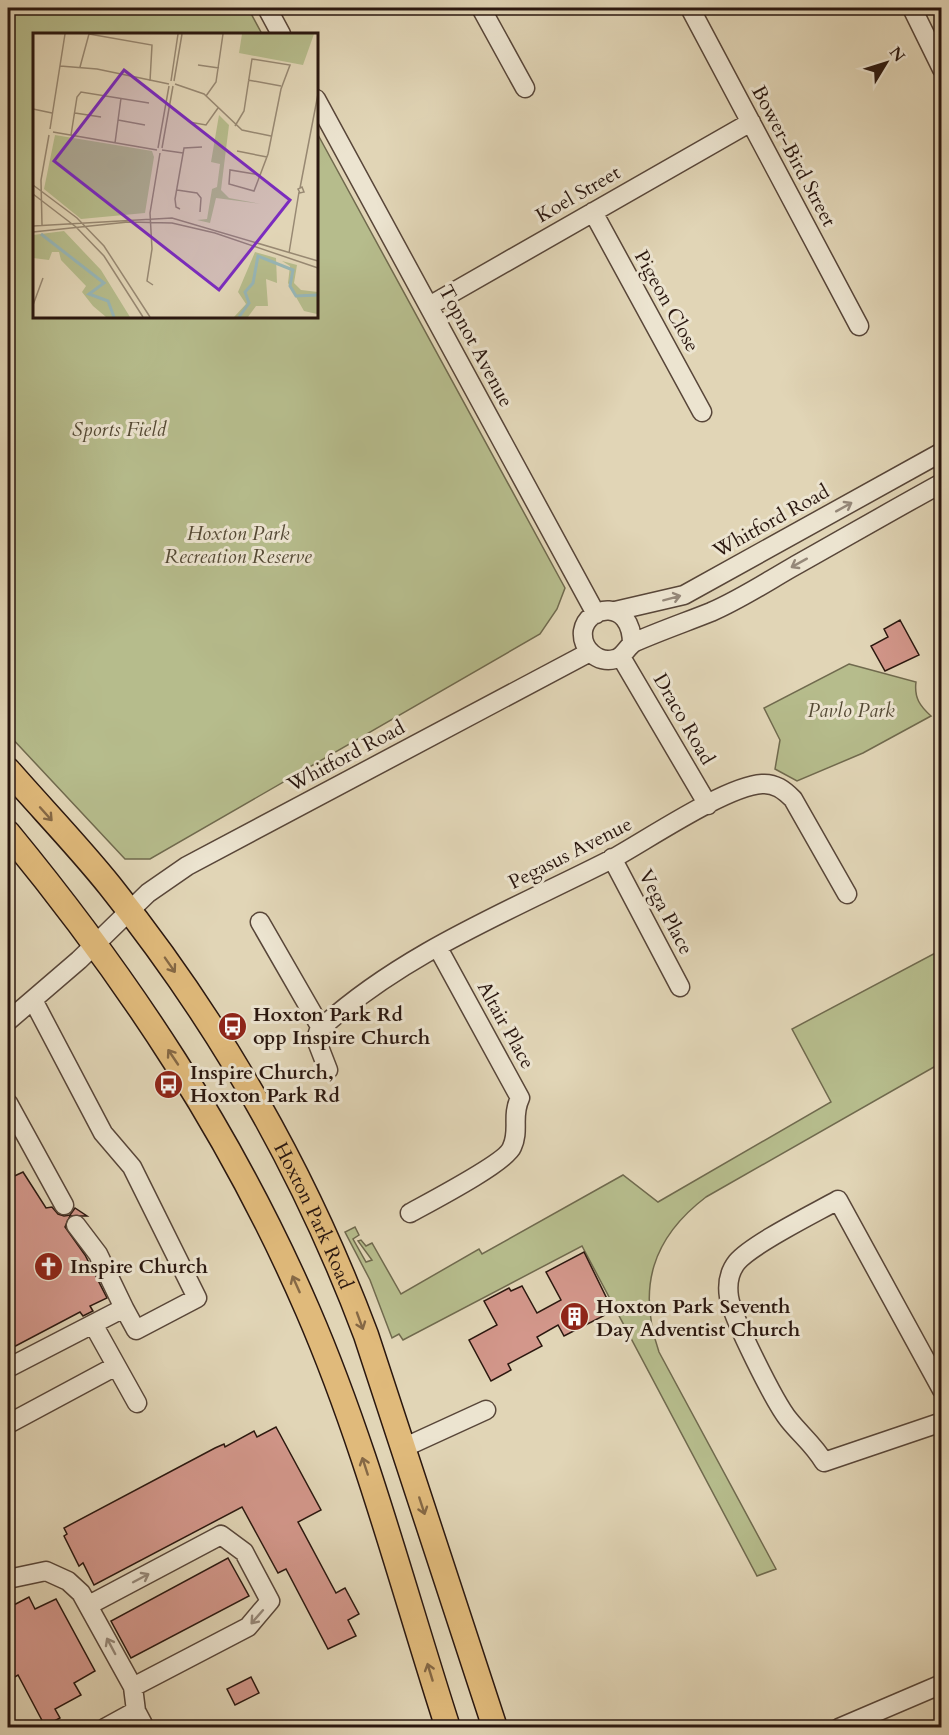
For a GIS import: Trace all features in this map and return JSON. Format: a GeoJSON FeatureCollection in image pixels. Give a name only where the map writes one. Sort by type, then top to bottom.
{"type":"FeatureCollection","features":[{"type":"Feature","properties":{"kind":"main road","name":"Hoxton Park Road"},"geometry":{"type":"LineString","coordinates":[[8,770],[129,910],[203,1011],[250,1088],[297,1175],[342,1273],[403,1448],[495,1728]]}},
{"type":"Feature","properties":{"kind":"main road"},"geometry":{"type":"LineString","coordinates":[[8,833],[96,942],[193,1086],[274,1236],[303,1315],[351,1422],[448,1728]]}},
{"type":"Feature","properties":{"kind":"street"},"geometry":{"type":"LineString","coordinates":[[267,8],[280,33]]}},
{"type":"Feature","properties":{"kind":"street"},"geometry":{"type":"LineString","coordinates":[[481,8],[525,88]]}},
{"type":"Feature","properties":{"kind":"street","name":"Bower-Bird Street"},"geometry":{"type":"LineString","coordinates":[[690,8],[859,326]]}},
{"type":"Feature","properties":{"kind":"street"},"geometry":{"type":"LineString","coordinates":[[912,8],[937,47],[942,69]]}},
{"type":"Feature","properties":{"kind":"street","name":"Topnot Avenue"},"geometry":{"type":"LineString","coordinates":[[318,103],[596,615]]}},
{"type":"Feature","properties":{"kind":"street","name":"Koel Street"},"geometry":{"type":"LineString","coordinates":[[429,306],[751,122]]}},
{"type":"Feature","properties":{"kind":"street","name":"Pigeon Close"},"geometry":{"type":"LineString","coordinates":[[593,212],[702,412]]}},
{"type":"Feature","properties":{"kind":"street","name":"Whitford Road"},"geometry":{"type":"LineString","coordinates":[[615,611],[684,595],[942,452]]}},
{"type":"Feature","properties":{"kind":"street"},"geometry":{"type":"LineString","coordinates":[[626,650],[632,628],[627,619],[615,611],[602,611],[589,619],[583,630],[585,645],[590,652],[605,660],[720,608],[942,483]]}},
{"type":"Feature","properties":{"kind":"street","name":"Draco Road"},"geometry":{"type":"LineString","coordinates":[[626,650],[708,805]]}},
{"type":"Feature","properties":{"kind":"street","name":"Whitford Road"},"geometry":{"type":"LineString","coordinates":[[8,1021],[129,910],[187,866],[590,652]]}},
{"type":"Feature","properties":{"kind":"street","name":"Pegasus Avenue"},"geometry":{"type":"LineString","coordinates":[[321,1028],[369,990],[438,948],[532,897],[612,858],[708,805],[761,784],[774,785],[784,790],[801,811],[847,894]]}},
{"type":"Feature","properties":{"kind":"street","name":"Vega Place"},"geometry":{"type":"LineString","coordinates":[[612,858],[680,987]]}},
{"type":"Feature","properties":{"kind":"street"},"geometry":{"type":"LineString","coordinates":[[260,922],[321,1028],[315,1039],[328,1070]]}},
{"type":"Feature","properties":{"kind":"street","name":"Altair Place"},"geometry":{"type":"LineString","coordinates":[[410,1213],[493,1164],[512,1150],[516,1135],[514,1114],[520,1098],[438,948]]}},
{"type":"Feature","properties":{"kind":"street"},"geometry":{"type":"LineString","coordinates":[[33,1000],[103,1133],[132,1167],[197,1298],[136,1330],[98,1254],[76,1226]]}},
{"type":"Feature","properties":{"kind":"street"},"geometry":{"type":"LineString","coordinates":[[8,1103],[64,1205]]}},
{"type":"Feature","properties":{"kind":"street"},"geometry":{"type":"LineString","coordinates":[[942,1390],[838,1200],[752,1250],[737,1262],[728,1277],[729,1296],[735,1316],[788,1419],[814,1446],[824,1462],[942,1422]]}},
{"type":"Feature","properties":{"kind":"street"},"geometry":{"type":"LineString","coordinates":[[8,1368],[124,1308]]}},
{"type":"Feature","properties":{"kind":"street"},"geometry":{"type":"LineString","coordinates":[[93,1324],[137,1403]]}},
{"type":"Feature","properties":{"kind":"street"},"geometry":{"type":"LineString","coordinates":[[9,1418],[116,1366]]}},
{"type":"Feature","properties":{"kind":"street"},"geometry":{"type":"LineString","coordinates":[[403,1448],[486,1410]]}},
{"type":"Feature","properties":{"kind":"street"},"geometry":{"type":"LineString","coordinates":[[89,1605],[221,1535],[244,1552],[270,1601],[248,1627],[133,1687]]}},
{"type":"Feature","properties":{"kind":"street"},"geometry":{"type":"LineString","coordinates":[[8,1579],[38,1571],[54,1574],[68,1581],[89,1605],[133,1687],[136,1711],[145,1728]]}},
{"type":"Feature","properties":{"kind":"street"},"geometry":{"type":"LineString","coordinates":[[839,1728],[942,1684]]}},
{"type":"Feature","properties":{"kind":"street"},"geometry":{"type":"LineString","coordinates":[[105,1728],[136,1711]]}},
{"type":"Feature","properties":{"kind":"green space","name":"Hoxton Park Recreation Reserve"},"geometry":{"type":"Polygon","coordinates":[[[8,8],[248,8],[261,33],[33,33],[33,318],[318,318],[318,135],[565,588],[557,609],[540,634],[150,859],[125,859],[8,734],[8,8]]]}},
{"type":"Feature","properties":{"kind":"green space","name":"Pavlo Park"},"geometry":{"type":"Polygon","coordinates":[[[849,664],[916,682],[919,701],[931,716],[863,753],[797,781],[775,769],[780,740],[764,708],[849,664]]]}},
{"type":"Feature","properties":{"kind":"green space"},"geometry":{"type":"Polygon","coordinates":[[[941,950],[941,1063],[706,1197],[673,1230],[654,1266],[649,1307],[652,1329],[659,1352],[776,1569],[757,1576],[582,1246],[403,1340],[399,1334],[392,1338],[370,1280],[345,1232],[355,1227],[359,1235],[353,1239],[366,1262],[372,1260],[358,1241],[361,1240],[366,1246],[372,1243],[401,1294],[479,1249],[482,1254],[623,1175],[658,1202],[831,1102],[792,1029],[941,950]]]}},
{"type":"Feature","properties":{"kind":"building"},"geometry":{"type":"Polygon","coordinates":[[[900,620],[919,655],[885,671],[871,646],[888,637],[884,629],[900,620]]]}},
{"type":"Feature","properties":{"kind":"building","name":"Inspire Church"},"geometry":{"type":"Polygon","coordinates":[[[23,1172],[46,1208],[52,1207],[58,1214],[64,1216],[70,1215],[75,1208],[87,1216],[70,1216],[65,1227],[85,1255],[107,1298],[90,1306],[93,1311],[83,1316],[80,1312],[8,1350],[8,1179],[23,1172]]]}},
{"type":"Feature","properties":{"kind":"building","name":"Hoxton Park Seventh Day Adventist Church"},"geometry":{"type":"Polygon","coordinates":[[[584,1252],[613,1311],[564,1336],[558,1325],[537,1337],[542,1346],[508,1364],[511,1370],[491,1381],[469,1340],[497,1325],[484,1301],[509,1288],[511,1291],[522,1286],[537,1313],[561,1300],[546,1272],[584,1252]]]}},
{"type":"Feature","properties":{"kind":"building"},"geometry":{"type":"Polygon","coordinates":[[[276,1427],[321,1510],[298,1522],[336,1593],[345,1588],[359,1614],[348,1620],[356,1636],[328,1649],[286,1569],[278,1573],[242,1507],[94,1585],[83,1563],[79,1566],[64,1536],[67,1534],[64,1528],[215,1448],[224,1444],[225,1447],[254,1431],[257,1437],[276,1427]]]}},
{"type":"Feature","properties":{"kind":"building"},"geometry":{"type":"Polygon","coordinates":[[[228,1558],[249,1596],[131,1658],[111,1621],[228,1558]]]}},
{"type":"Feature","properties":{"kind":"building"},"geometry":{"type":"Polygon","coordinates":[[[29,1597],[35,1609],[56,1599],[95,1671],[74,1683],[81,1695],[55,1709],[60,1718],[45,1726],[18,1675],[8,1681],[8,1608],[29,1597]]]}},
{"type":"Feature","properties":{"kind":"building"},"geometry":{"type":"Polygon","coordinates":[[[251,1677],[259,1693],[235,1705],[227,1689],[251,1677]]]}},
{"type":"Feature","properties":{"kind":"place","name":"Hoxton Park Rd opp Inspire Church"},"geometry":{"type":"Point","coordinates":[232,1026]}},
{"type":"Feature","properties":{"kind":"place","name":"Inspire Church, Hoxton Park Rd"},"geometry":{"type":"Point","coordinates":[169,1084]}},
{"type":"Feature","properties":{"kind":"place","name":"Inspire Church"},"geometry":{"type":"Point","coordinates":[49,1266]}},
{"type":"Feature","properties":{"kind":"place","name":"Hoxton Park Seventh Day Adventist Church"},"geometry":{"type":"Point","coordinates":[575,1317]}},
{"type":"Feature","properties":{"kind":"park label","name":"Sports Field"},"geometry":{"type":"Point","coordinates":[119,429]}}]}
